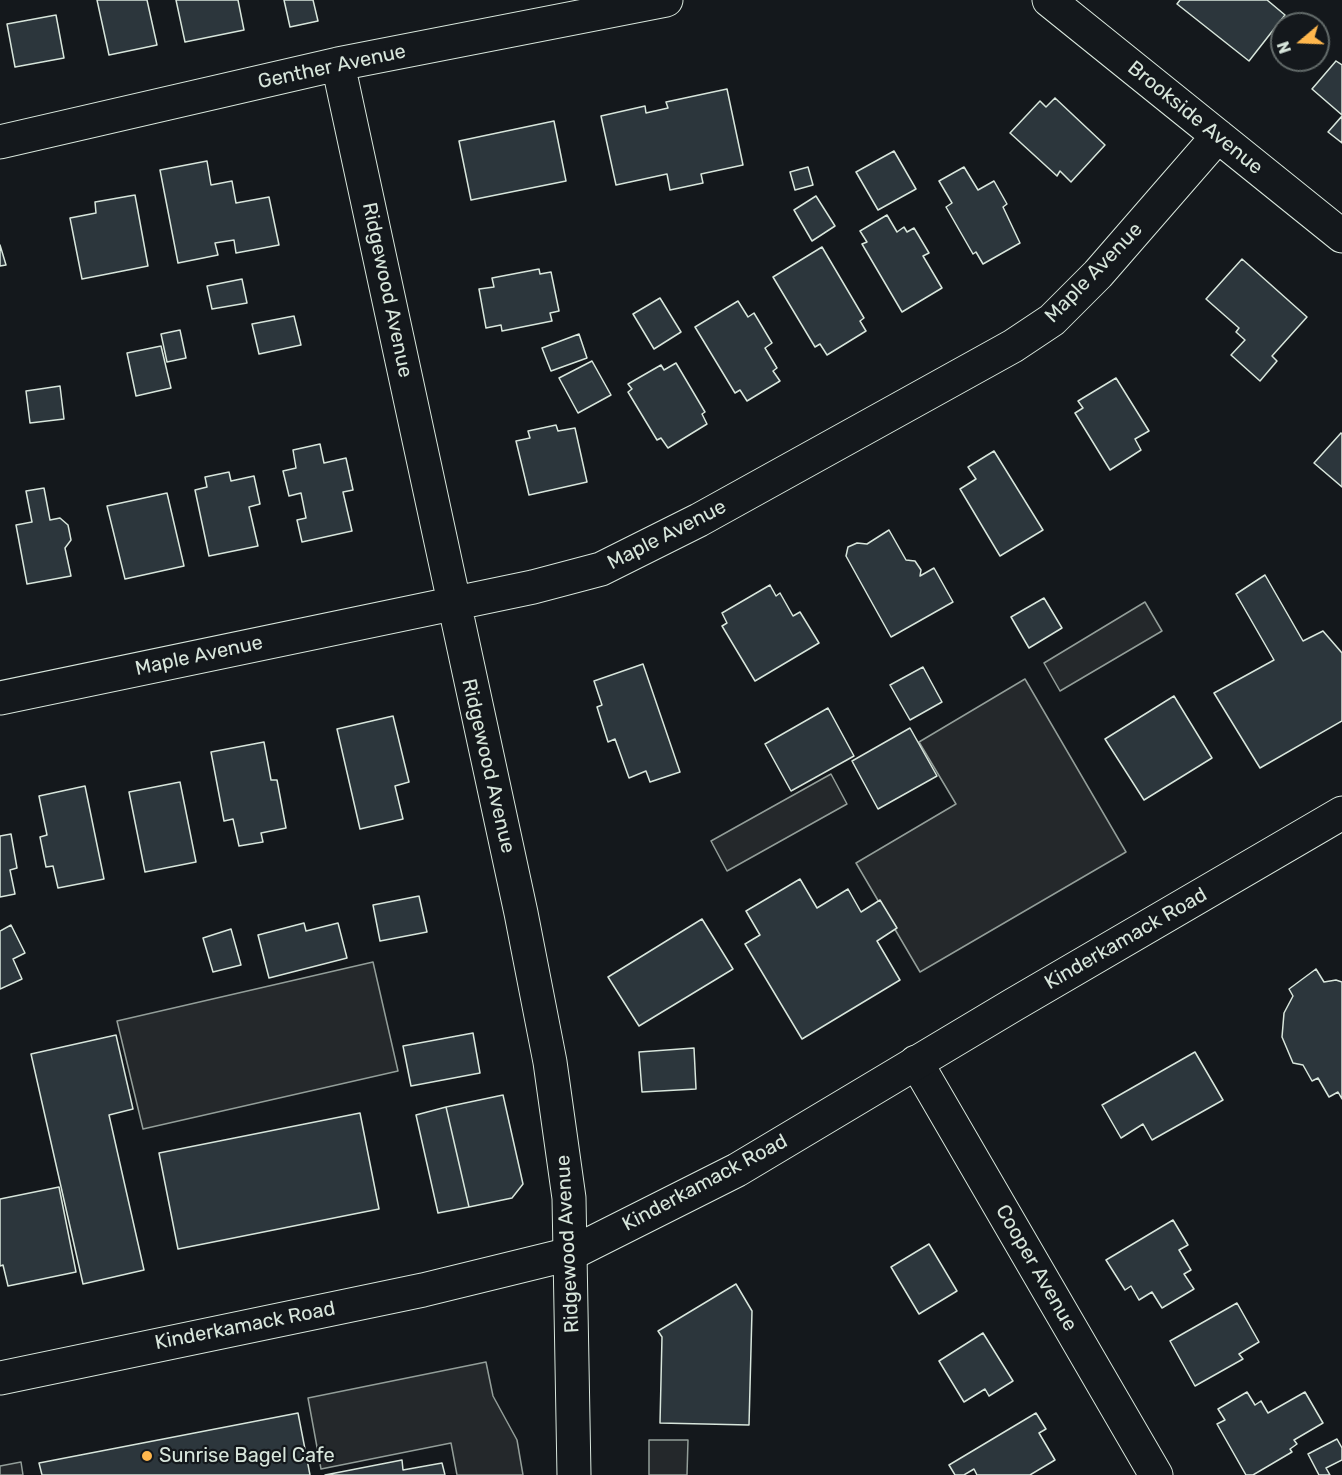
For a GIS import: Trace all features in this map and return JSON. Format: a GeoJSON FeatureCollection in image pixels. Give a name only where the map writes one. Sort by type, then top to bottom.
{"type":"FeatureCollection","features":[{"type":"Feature","properties":{"kind":"street","name":"Genther Avenue"},"geometry":{"type":"LineString","coordinates":[[0,142],[338,64],[666,0]]}},
{"type":"Feature","properties":{"kind":"street","name":"Brookside Avenue"},"geometry":{"type":"LineString","coordinates":[[1049,0],[1342,236]]}},
{"type":"Feature","properties":{"kind":"street","name":"Ridgewood Avenue"},"geometry":{"type":"LineString","coordinates":[[338,64],[521,913],[550,1062],[569,1198],[574,1475]]}},
{"type":"Feature","properties":{"kind":"street","name":"Maple Avenue"},"geometry":{"type":"LineString","coordinates":[[0,698],[533,587],[601,569],[699,520],[1013,346],[1052,320],[1098,274],[1218,136]]}},
{"type":"Feature","properties":{"kind":"street","name":"Kinderkamack Road"},"geometry":{"type":"LineString","coordinates":[[0,1378],[423,1290],[570,1254],[737,1170],[916,1062],[1342,813]]}},
{"type":"Feature","properties":{"kind":"street","name":"Cooper Avenue"},"geometry":{"type":"LineString","coordinates":[[916,1062],[1156,1475]]}},
{"type":"Feature","properties":{"kind":"shaded area"},"geometry":{"type":"Polygon","coordinates":[[[1145,602],[1162,631],[1060,691],[1044,663],[1145,602]]]}},
{"type":"Feature","properties":{"kind":"shaded area"},"geometry":{"type":"Polygon","coordinates":[[[1025,679],[1126,852],[920,972],[856,863],[956,804],[919,742],[1025,679]]]}},
{"type":"Feature","properties":{"kind":"shaded area"},"geometry":{"type":"Polygon","coordinates":[[[831,774],[847,804],[727,871],[711,841],[831,774]]]}},
{"type":"Feature","properties":{"kind":"shaded area"},"geometry":{"type":"Polygon","coordinates":[[[373,962],[398,1071],[143,1129],[117,1021],[373,962]]]}},
{"type":"Feature","properties":{"kind":"shaded area"},"geometry":{"type":"Polygon","coordinates":[[[486,1362],[493,1396],[517,1440],[523,1475],[457,1475],[451,1443],[321,1469],[308,1398],[486,1362]]]}},
{"type":"Feature","properties":{"kind":"shaded area"},"geometry":{"type":"Polygon","coordinates":[[[649,1440],[688,1440],[687,1475],[649,1475],[649,1440]]]}},
{"type":"Feature","properties":{"kind":"shaded area"},"geometry":{"type":"Polygon","coordinates":[[[21,1462],[23,1475],[0,1475],[0,1466],[21,1462]]]}},
{"type":"Feature","properties":{"kind":"building"},"geometry":{"type":"Polygon","coordinates":[[[97,0],[147,0],[157,45],[109,55],[97,0]]]}},
{"type":"Feature","properties":{"kind":"building"},"geometry":{"type":"Polygon","coordinates":[[[176,0],[238,0],[244,30],[185,42],[176,0]]]}},
{"type":"Feature","properties":{"kind":"building"},"geometry":{"type":"Polygon","coordinates":[[[284,0],[313,0],[318,21],[290,27],[284,0]]]}},
{"type":"Feature","properties":{"kind":"building"},"geometry":{"type":"Polygon","coordinates":[[[1180,0],[1267,0],[1281,12],[1270,12],[1270,34],[1249,61],[1177,4],[1180,0]]]}},
{"type":"Feature","properties":{"kind":"building"},"geometry":{"type":"Polygon","coordinates":[[[56,15],[64,58],[15,67],[7,24],[56,15]]]}},
{"type":"Feature","properties":{"kind":"building"},"geometry":{"type":"Polygon","coordinates":[[[1336,61],[1342,65],[1342,115],[1312,89],[1327,72],[1330,72],[1330,68],[1336,61]]]}},
{"type":"Feature","properties":{"kind":"building"},"geometry":{"type":"Polygon","coordinates":[[[727,89],[743,165],[701,174],[703,183],[670,190],[667,174],[616,185],[601,116],[645,106],[646,113],[668,108],[666,102],[727,89]]]}},
{"type":"Feature","properties":{"kind":"building"},"geometry":{"type":"Polygon","coordinates":[[[1055,98],[1105,145],[1071,182],[1060,171],[1057,176],[1010,133],[1040,101],[1046,107],[1055,98]]]}},
{"type":"Feature","properties":{"kind":"building"},"geometry":{"type":"Polygon","coordinates":[[[1342,116],[1342,143],[1328,132],[1342,116]]]}},
{"type":"Feature","properties":{"kind":"building"},"geometry":{"type":"Polygon","coordinates":[[[554,121],[566,181],[471,200],[459,141],[554,121]]]}},
{"type":"Feature","properties":{"kind":"building"},"geometry":{"type":"Polygon","coordinates":[[[894,151],[916,189],[878,210],[856,172],[894,151]]]}},
{"type":"Feature","properties":{"kind":"building"},"geometry":{"type":"Polygon","coordinates":[[[207,161],[211,185],[232,181],[236,203],[269,197],[279,245],[236,253],[234,240],[215,243],[218,255],[178,263],[160,170],[207,161]]]}},
{"type":"Feature","properties":{"kind":"building"},"geometry":{"type":"Polygon","coordinates":[[[808,167],[813,185],[795,190],[790,172],[808,167]]]}},
{"type":"Feature","properties":{"kind":"building"},"geometry":{"type":"Polygon","coordinates":[[[964,167],[978,190],[994,181],[1007,204],[1003,207],[1020,243],[983,264],[976,252],[973,254],[946,207],[952,203],[939,181],[964,167]]]}},
{"type":"Feature","properties":{"kind":"building"},"geometry":{"type":"Polygon","coordinates":[[[135,195],[148,266],[82,279],[70,218],[96,213],[95,202],[135,195]]]}},
{"type":"Feature","properties":{"kind":"building"},"geometry":{"type":"Polygon","coordinates":[[[816,196],[835,226],[812,241],[794,210],[816,196]]]}},
{"type":"Feature","properties":{"kind":"building"},"geometry":{"type":"Polygon","coordinates":[[[887,215],[897,232],[904,227],[907,232],[914,228],[929,253],[923,256],[942,288],[902,312],[862,244],[867,242],[860,231],[887,215]]]}},
{"type":"Feature","properties":{"kind":"building"},"geometry":{"type":"Polygon","coordinates":[[[0,245],[6,265],[0,266],[0,245]]]}},
{"type":"Feature","properties":{"kind":"building"},"geometry":{"type":"Polygon","coordinates":[[[822,247],[864,318],[860,321],[866,331],[827,355],[820,344],[815,347],[773,277],[822,247]]]}},
{"type":"Feature","properties":{"kind":"building"},"geometry":{"type":"Polygon","coordinates":[[[1242,259],[1307,317],[1272,356],[1277,361],[1260,381],[1231,355],[1245,340],[1236,332],[1239,328],[1206,299],[1242,259]]]}},
{"type":"Feature","properties":{"kind":"building"},"geometry":{"type":"Polygon","coordinates":[[[539,269],[540,274],[551,272],[559,311],[550,313],[552,321],[502,331],[501,325],[486,328],[479,289],[494,287],[492,278],[539,269]]]}},
{"type":"Feature","properties":{"kind":"building"},"geometry":{"type":"Polygon","coordinates":[[[242,279],[247,303],[212,309],[207,286],[242,279]]]}},
{"type":"Feature","properties":{"kind":"building"},"geometry":{"type":"Polygon","coordinates":[[[660,298],[681,332],[654,349],[633,314],[660,298]]]}},
{"type":"Feature","properties":{"kind":"building"},"geometry":{"type":"Polygon","coordinates":[[[738,301],[748,317],[754,313],[772,343],[765,348],[777,368],[773,371],[780,381],[747,401],[740,390],[735,393],[695,327],[738,301]]]}},
{"type":"Feature","properties":{"kind":"building"},"geometry":{"type":"Polygon","coordinates":[[[294,316],[301,345],[259,354],[252,324],[294,316]]]}},
{"type":"Feature","properties":{"kind":"building"},"geometry":{"type":"Polygon","coordinates":[[[180,330],[186,358],[167,362],[161,334],[180,330]]]}},
{"type":"Feature","properties":{"kind":"building"},"geometry":{"type":"Polygon","coordinates":[[[579,334],[587,358],[551,371],[542,348],[579,334]]]}},
{"type":"Feature","properties":{"kind":"building"},"geometry":{"type":"Polygon","coordinates":[[[161,346],[171,388],[136,396],[127,353],[161,346]]]}},
{"type":"Feature","properties":{"kind":"building"},"geometry":{"type":"Polygon","coordinates":[[[592,361],[611,395],[578,413],[559,378],[592,361]]]}},
{"type":"Feature","properties":{"kind":"building"},"geometry":{"type":"Polygon","coordinates":[[[676,363],[705,412],[702,414],[707,424],[668,448],[661,438],[657,440],[628,392],[632,389],[628,384],[661,365],[664,370],[676,363]]]}},
{"type":"Feature","properties":{"kind":"building"},"geometry":{"type":"Polygon","coordinates":[[[1116,378],[1149,431],[1135,439],[1141,450],[1110,470],[1075,413],[1083,408],[1078,401],[1116,378]]]}},
{"type":"Feature","properties":{"kind":"building"},"geometry":{"type":"Polygon","coordinates":[[[60,386],[64,419],[30,423],[26,391],[60,386]]]}},
{"type":"Feature","properties":{"kind":"building"},"geometry":{"type":"Polygon","coordinates":[[[556,425],[558,431],[575,428],[587,482],[529,495],[516,441],[530,438],[528,431],[556,425]]]}},
{"type":"Feature","properties":{"kind":"building"},"geometry":{"type":"Polygon","coordinates":[[[1342,434],[1342,487],[1314,463],[1342,434]]]}},
{"type":"Feature","properties":{"kind":"building"},"geometry":{"type":"Polygon","coordinates":[[[320,444],[324,463],[346,458],[353,490],[343,492],[352,531],[302,542],[297,520],[306,518],[301,493],[289,496],[283,471],[296,468],[293,450],[320,444]]]}},
{"type":"Feature","properties":{"kind":"building"},"geometry":{"type":"Polygon","coordinates":[[[994,451],[1043,530],[1000,556],[960,489],[976,479],[968,467],[994,451]]]}},
{"type":"Feature","properties":{"kind":"building"},"geometry":{"type":"Polygon","coordinates":[[[229,472],[231,481],[254,476],[260,504],[249,507],[258,546],[209,556],[195,490],[207,487],[205,477],[229,472]]]}},
{"type":"Feature","properties":{"kind":"building"},"geometry":{"type":"Polygon","coordinates":[[[44,488],[50,520],[60,518],[68,525],[71,540],[65,548],[71,576],[27,584],[16,525],[32,522],[26,491],[44,488]]]}},
{"type":"Feature","properties":{"kind":"building"},"geometry":{"type":"Polygon","coordinates":[[[167,493],[184,566],[125,579],[107,506],[167,493]]]}},
{"type":"Feature","properties":{"kind":"building"},"geometry":{"type":"Polygon","coordinates":[[[889,530],[906,560],[915,561],[921,570],[920,576],[934,568],[953,602],[891,637],[846,556],[848,547],[857,543],[867,544],[889,530]]]}},
{"type":"Feature","properties":{"kind":"building"},"geometry":{"type":"Polygon","coordinates":[[[1265,575],[1303,641],[1323,631],[1342,653],[1342,721],[1260,768],[1214,693],[1274,660],[1236,594],[1265,575]]]}},
{"type":"Feature","properties":{"kind":"building"},"geometry":{"type":"Polygon","coordinates":[[[770,585],[776,596],[780,593],[793,616],[800,612],[819,643],[755,681],[722,626],[727,623],[722,613],[770,585]]]}},
{"type":"Feature","properties":{"kind":"building"},"geometry":{"type":"Polygon","coordinates":[[[1044,598],[1062,628],[1029,648],[1011,617],[1044,598]]]}},
{"type":"Feature","properties":{"kind":"building"},"geometry":{"type":"Polygon","coordinates":[[[643,664],[680,772],[650,782],[646,771],[629,778],[615,739],[608,742],[597,707],[602,705],[594,681],[643,664]]]}},
{"type":"Feature","properties":{"kind":"building"},"geometry":{"type":"Polygon","coordinates":[[[923,667],[942,702],[910,720],[890,685],[923,667]]]}},
{"type":"Feature","properties":{"kind":"building"},"geometry":{"type":"Polygon","coordinates":[[[1174,696],[1212,758],[1144,800],[1105,739],[1174,696]]]}},
{"type":"Feature","properties":{"kind":"building"},"geometry":{"type":"Polygon","coordinates":[[[828,708],[854,756],[791,791],[765,744],[828,708]]]}},
{"type":"Feature","properties":{"kind":"building"},"geometry":{"type":"Polygon","coordinates":[[[393,716],[409,782],[395,786],[403,819],[360,829],[337,729],[393,716]]]}},
{"type":"Feature","properties":{"kind":"building"},"geometry":{"type":"Polygon","coordinates":[[[910,728],[937,776],[878,809],[852,761],[910,728]]]}},
{"type":"Feature","properties":{"kind":"building"},"geometry":{"type":"Polygon","coordinates":[[[264,742],[271,780],[277,780],[286,828],[261,833],[263,842],[239,846],[233,819],[224,821],[211,752],[264,742]]]}},
{"type":"Feature","properties":{"kind":"building"},"geometry":{"type":"Polygon","coordinates":[[[180,782],[196,862],[145,872],[129,792],[180,782]]]}},
{"type":"Feature","properties":{"kind":"building"},"geometry":{"type":"Polygon","coordinates":[[[85,786],[104,879],[58,888],[53,866],[46,867],[40,837],[47,835],[39,796],[85,786]]]}},
{"type":"Feature","properties":{"kind":"building"},"geometry":{"type":"Polygon","coordinates":[[[11,834],[17,868],[10,870],[15,894],[0,897],[0,836],[11,834]]]}},
{"type":"Feature","properties":{"kind":"building"},"geometry":{"type":"Polygon","coordinates":[[[800,879],[817,908],[848,889],[861,912],[880,900],[897,928],[877,941],[900,980],[802,1039],[745,944],[760,935],[746,911],[800,879]]]}},
{"type":"Feature","properties":{"kind":"building"},"geometry":{"type":"Polygon","coordinates":[[[419,896],[427,932],[380,941],[373,905],[419,896]]]}},
{"type":"Feature","properties":{"kind":"building"},"geometry":{"type":"Polygon","coordinates":[[[702,919],[733,969],[639,1026],[608,977],[702,919]]]}},
{"type":"Feature","properties":{"kind":"building"},"geometry":{"type":"Polygon","coordinates":[[[304,923],[306,931],[338,923],[347,958],[269,978],[258,935],[304,923]]]}},
{"type":"Feature","properties":{"kind":"building"},"geometry":{"type":"Polygon","coordinates":[[[11,925],[25,953],[13,959],[22,979],[0,989],[0,931],[11,925]]]}},
{"type":"Feature","properties":{"kind":"building"},"geometry":{"type":"Polygon","coordinates":[[[231,929],[241,965],[213,972],[203,938],[231,929]]]}},
{"type":"Feature","properties":{"kind":"building"},"geometry":{"type":"Polygon","coordinates":[[[1316,969],[1324,982],[1336,980],[1342,982],[1342,1099],[1338,1092],[1329,1097],[1318,1078],[1312,1081],[1303,1065],[1293,1063],[1282,1037],[1284,1013],[1293,996],[1289,989],[1316,969]]]}},
{"type":"Feature","properties":{"kind":"building"},"geometry":{"type":"Polygon","coordinates":[[[473,1033],[480,1073],[411,1086],[403,1046],[473,1033]]]}},
{"type":"Feature","properties":{"kind":"building"},"geometry":{"type":"Polygon","coordinates":[[[116,1035],[133,1109],[109,1115],[144,1270],[83,1284],[31,1054],[116,1035]]]}},
{"type":"Feature","properties":{"kind":"building"},"geometry":{"type":"Polygon","coordinates":[[[694,1048],[696,1089],[642,1092],[639,1052],[694,1048]]]}},
{"type":"Feature","properties":{"kind":"building"},"geometry":{"type":"Polygon","coordinates":[[[1195,1052],[1223,1100],[1152,1140],[1143,1124],[1121,1138],[1102,1105],[1195,1052]]]}},
{"type":"Feature","properties":{"kind":"building"},"geometry":{"type":"Polygon","coordinates":[[[503,1095],[523,1184],[512,1198],[469,1207],[446,1107],[503,1095]]]}},
{"type":"Feature","properties":{"kind":"building"},"geometry":{"type":"Polygon","coordinates":[[[446,1107],[469,1207],[438,1213],[416,1115],[446,1107]]]}},
{"type":"Feature","properties":{"kind":"building"},"geometry":{"type":"Polygon","coordinates":[[[360,1113],[379,1209],[178,1249],[159,1153],[360,1113]]]}},
{"type":"Feature","properties":{"kind":"building"},"geometry":{"type":"Polygon","coordinates":[[[59,1187],[76,1272],[8,1286],[3,1265],[0,1266],[0,1199],[59,1187]]]}},
{"type":"Feature","properties":{"kind":"building"},"geometry":{"type":"Polygon","coordinates":[[[1173,1220],[1188,1245],[1179,1250],[1191,1270],[1184,1274],[1194,1289],[1162,1308],[1152,1292],[1139,1300],[1131,1286],[1125,1290],[1106,1260],[1173,1220]]]}},
{"type":"Feature","properties":{"kind":"building"},"geometry":{"type":"Polygon","coordinates":[[[929,1244],[957,1291],[919,1314],[891,1267],[929,1244]]]}},
{"type":"Feature","properties":{"kind":"building"},"geometry":{"type":"Polygon","coordinates":[[[736,1284],[752,1311],[749,1425],[660,1423],[662,1337],[658,1331],[736,1284]]]}},
{"type":"Feature","properties":{"kind":"building"},"geometry":{"type":"Polygon","coordinates":[[[1237,1303],[1259,1342],[1239,1354],[1243,1359],[1195,1386],[1170,1341],[1237,1303]]]}},
{"type":"Feature","properties":{"kind":"building"},"geometry":{"type":"Polygon","coordinates":[[[983,1333],[1013,1381],[989,1396],[985,1389],[964,1402],[939,1361],[983,1333]]]}},
{"type":"Feature","properties":{"kind":"building"},"geometry":{"type":"Polygon","coordinates":[[[1247,1392],[1255,1405],[1261,1401],[1268,1413],[1305,1392],[1323,1423],[1294,1440],[1297,1444],[1290,1449],[1292,1452],[1253,1475],[1246,1475],[1217,1424],[1225,1420],[1218,1409],[1247,1392]]]}},
{"type":"Feature","properties":{"kind":"building"},"geometry":{"type":"Polygon","coordinates":[[[298,1413],[310,1475],[42,1475],[39,1463],[298,1413]]]}},
{"type":"Feature","properties":{"kind":"building"},"geometry":{"type":"Polygon","coordinates":[[[1036,1413],[1046,1429],[1039,1433],[1055,1460],[1030,1475],[977,1475],[974,1469],[964,1475],[955,1475],[949,1465],[1036,1413]]]}},
{"type":"Feature","properties":{"kind":"building"},"geometry":{"type":"Polygon","coordinates":[[[1337,1439],[1342,1448],[1342,1460],[1326,1468],[1330,1475],[1319,1475],[1308,1454],[1337,1439]]]}},
{"type":"Feature","properties":{"kind":"building"},"geometry":{"type":"Polygon","coordinates":[[[402,1460],[403,1470],[442,1463],[445,1475],[325,1475],[402,1460]]]}},
{"type":"Feature","properties":{"kind":"place","name":"Sunrise Bagel Cafe"},"geometry":{"type":"Point","coordinates":[147,1456]}}]}
